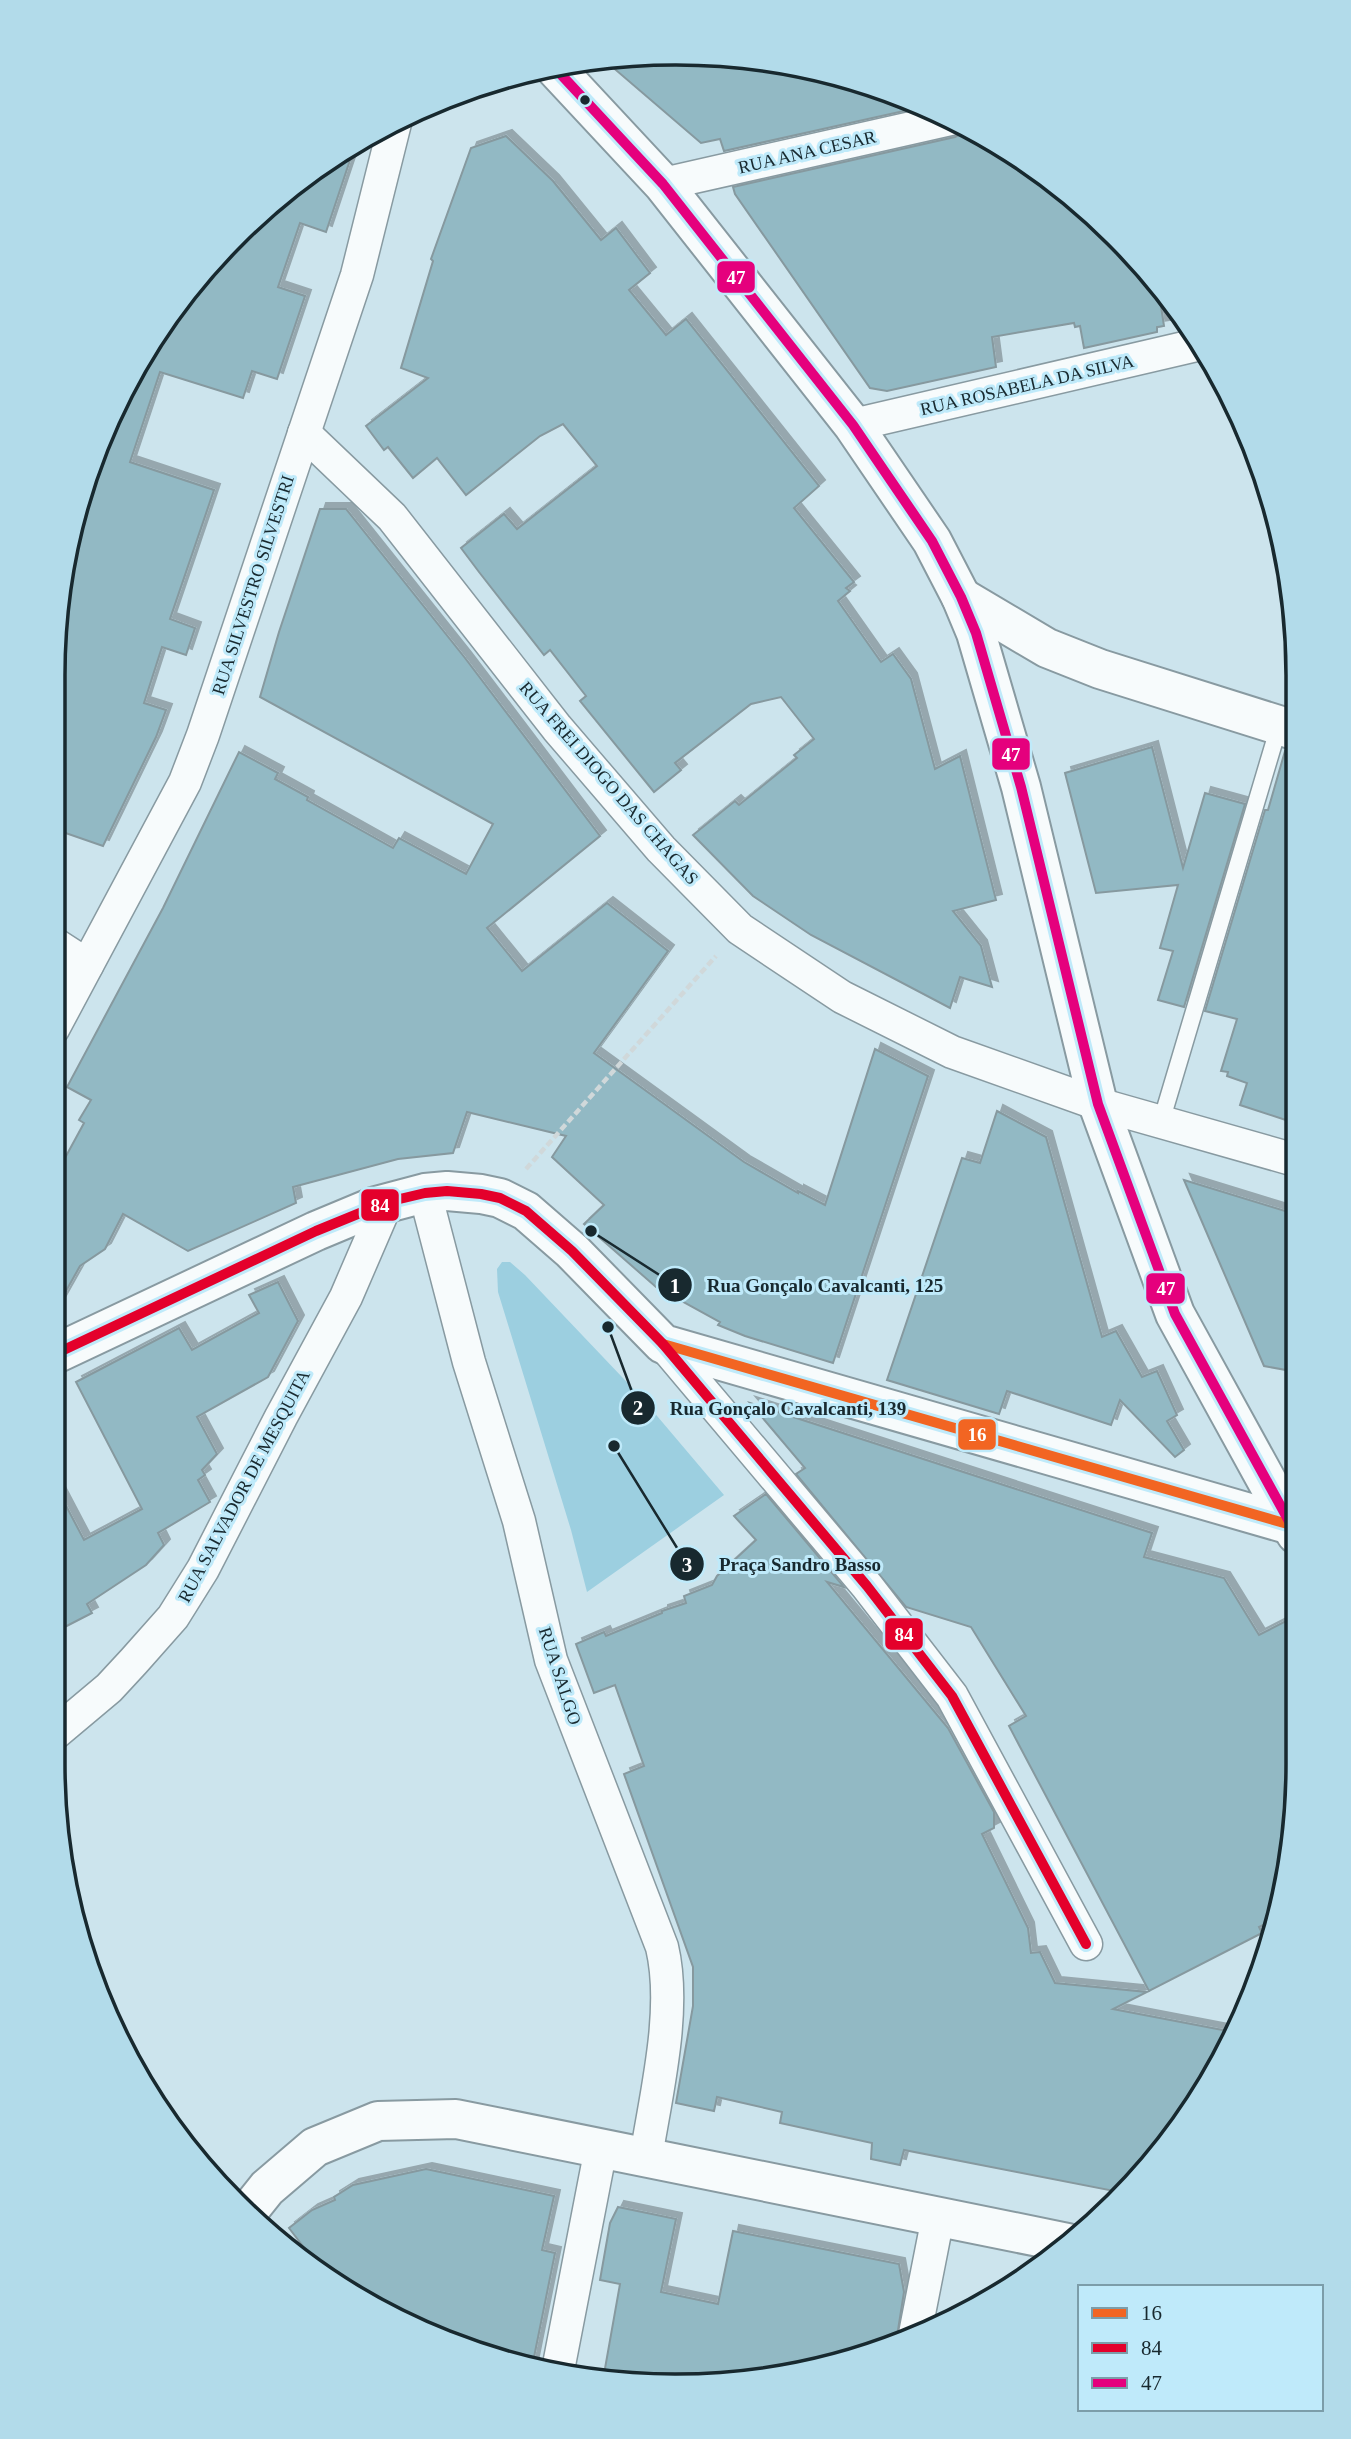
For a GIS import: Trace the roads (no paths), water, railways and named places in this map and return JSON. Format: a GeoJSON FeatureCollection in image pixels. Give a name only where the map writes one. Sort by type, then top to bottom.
{"type":"FeatureCollection","features":[{"type":"Feature","properties":{"kind":"street"},"geometry":{"type":"LineString","coordinates":[[562,75],[663,184],[853,425],[932,541],[961,597],[976,633],[1021,787],[1098,1104],[1175,1314],[1286,1515]]}},
{"type":"Feature","properties":{"kind":"street","name":"RUA ANA CESAR"},"geometry":{"type":"LineString","coordinates":[[663,184],[936,123]]}},
{"type":"Feature","properties":{"kind":"street","name":"RUA SILVESTRO SILVESTRI"},"geometry":{"type":"LineString","coordinates":[[65,1006],[185,782],[203,735],[357,275],[392,135]]}},
{"type":"Feature","properties":{"kind":"street","name":"RUA ROSABELA DA SILVA"},"geometry":{"type":"LineString","coordinates":[[853,425],[1190,347]]}},
{"type":"Feature","properties":{"kind":"street","name":"RUA FREI DIOGO DAS CHAGAS"},"geometry":{"type":"LineString","coordinates":[[304,433],[392,517],[557,728],[662,849],[740,929],[842,997],[952,1052],[1098,1104],[1286,1157]]}},
{"type":"Feature","properties":{"kind":"street"},"geometry":{"type":"LineString","coordinates":[[961,597],[1058,652],[1100,669],[1286,728]]}},
{"type":"Feature","properties":{"kind":"street"},"geometry":{"type":"LineString","coordinates":[[65,951],[87,965]]}},
{"type":"Feature","properties":{"kind":"street"},"geometry":{"type":"LineString","coordinates":[[65,1349],[316,1231],[387,1202],[447,1191],[500,1198],[526,1211],[572,1251],[663,1344],[867,1586],[953,1696],[1086,1944]]}},
{"type":"Feature","properties":{"kind":"street","name":"RUA SALGO"},"geometry":{"type":"LineString","coordinates":[[425,1193],[469,1362],[519,1521],[551,1660],[662,1948],[667,1971],[668,2000],[646,2157]]}},
{"type":"Feature","properties":{"kind":"street","name":"RUA SALVADOR DE MESQUITA"},"geometry":{"type":"LineString","coordinates":[[65,1724],[109,1688],[173,1616],[203,1569],[281,1416],[346,1297],[387,1202]]}},
{"type":"Feature","properties":{"kind":"street"},"geometry":{"type":"LineString","coordinates":[[316,1231],[332,1236],[349,1249],[358,1268]]}},
{"type":"Feature","properties":{"kind":"street"},"geometry":{"type":"LineString","coordinates":[[663,1344],[1286,1527]]}},
{"type":"Feature","properties":{"kind":"street"},"geometry":{"type":"LineString","coordinates":[[254,2204],[267,2188],[315,2147],[378,2122],[456,2119],[1056,2241]]}},
{"type":"Feature","properties":{"kind":"street"},"geometry":{"type":"LineString","coordinates":[[559,2363],[601,2148]]}},
{"type":"Feature","properties":{"kind":"street"},"geometry":{"type":"LineString","coordinates":[[917,2324],[938,2217]]}},
{"type":"Feature","properties":{"kind":"lane"},"geometry":{"type":"LineString","coordinates":[[1161,1122],[1286,728]]}},
{"type":"Feature","properties":{"kind":"place","name":"Rua Gonçalo Cavalcanti, 125"},"geometry":{"type":"Point","coordinates":[591,1231]}},
{"type":"Feature","properties":{"kind":"place","name":"Rua Gonçalo Cavalcanti, 139"},"geometry":{"type":"Point","coordinates":[608,1327]}},
{"type":"Feature","properties":{"kind":"place","name":"Praça Sandro Basso"},"geometry":{"type":"Point","coordinates":[614,1446]}}]}
